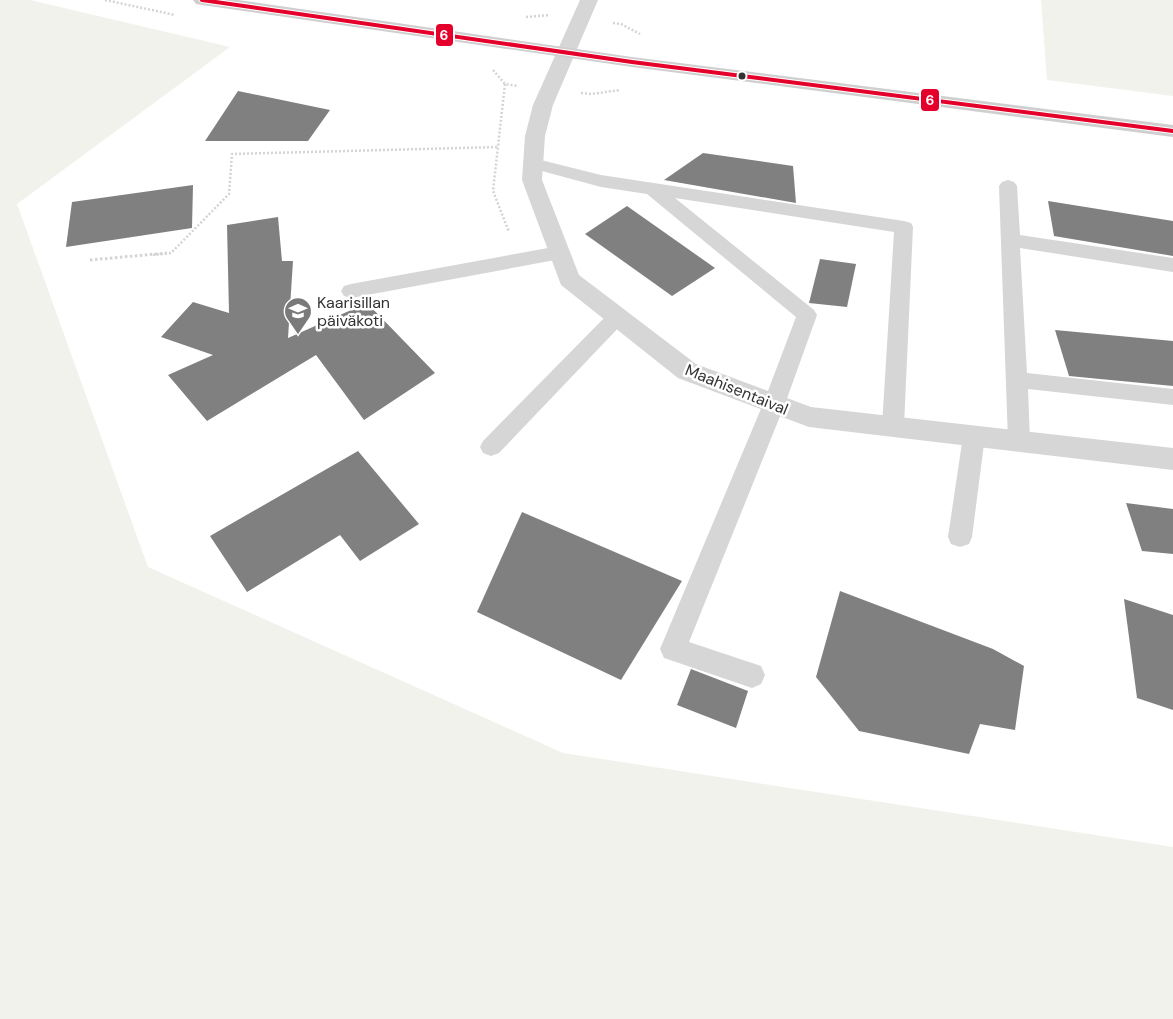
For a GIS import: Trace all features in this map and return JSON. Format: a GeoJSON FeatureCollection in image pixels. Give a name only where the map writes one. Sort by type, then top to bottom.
{"type":"FeatureCollection","features":[{"type":"Feature","properties":{"kind":"street"},"geometry":{"type":"LineString","coordinates":[[202,0],[632,62],[1173,131]]}},
{"type":"Feature","properties":{"kind":"street","name":"Maahisentaival"},"geometry":{"type":"LineString","coordinates":[[589,0],[568,52],[543,105],[536,136],[533,163],[532,180],[569,279],[687,371],[809,417],[1173,459]]}},
{"type":"Feature","properties":{"kind":"lane"},"geometry":{"type":"LineString","coordinates":[[533,163],[602,181],[904,227],[893,426]]}},
{"type":"Feature","properties":{"kind":"lane"},"geometry":{"type":"LineString","coordinates":[[1008,186],[1019,441]]}},
{"type":"Feature","properties":{"kind":"lane"},"geometry":{"type":"LineString","coordinates":[[651,188],[807,314],[774,404],[673,649],[752,676]]}},
{"type":"Feature","properties":{"kind":"lane"},"geometry":{"type":"LineString","coordinates":[[1010,240],[1173,265]]}},
{"type":"Feature","properties":{"kind":"lane"},"geometry":{"type":"LineString","coordinates":[[351,291],[559,253]]}},
{"type":"Feature","properties":{"kind":"lane"},"geometry":{"type":"LineString","coordinates":[[491,446],[617,316]]}},
{"type":"Feature","properties":{"kind":"lane"},"geometry":{"type":"LineString","coordinates":[[1016,380],[1173,397]]}},
{"type":"Feature","properties":{"kind":"lane"},"geometry":{"type":"LineString","coordinates":[[960,537],[974,436]]}},
{"type":"Feature","properties":{"kind":"path"},"geometry":{"type":"LineString","coordinates":[[90,260],[171,253],[229,194],[232,154],[498,146]]}},
{"type":"Feature","properties":{"kind":"shaded area"},"geometry":{"type":"Polygon","coordinates":[[[0,0],[30,0],[230,47],[17,204],[148,567],[563,753],[1173,847],[1173,1019],[0,1019],[0,0]]]}},
{"type":"Feature","properties":{"kind":"shaded area"},"geometry":{"type":"Polygon","coordinates":[[[1041,0],[1173,0],[1173,96],[1047,80],[1041,0]]]}},
{"type":"Feature","properties":{"kind":"building"},"geometry":{"type":"Polygon","coordinates":[[[238,91],[330,110],[308,141],[205,141],[238,91]]]}},
{"type":"Feature","properties":{"kind":"building"},"geometry":{"type":"Polygon","coordinates":[[[703,153],[793,166],[796,203],[664,180],[703,153]]]}},
{"type":"Feature","properties":{"kind":"building"},"geometry":{"type":"Polygon","coordinates":[[[193,185],[192,228],[66,247],[72,202],[193,185]]]}},
{"type":"Feature","properties":{"kind":"building"},"geometry":{"type":"Polygon","coordinates":[[[1048,201],[1173,221],[1173,256],[1054,236],[1048,201]]]}},
{"type":"Feature","properties":{"kind":"building"},"geometry":{"type":"Polygon","coordinates":[[[627,206],[715,268],[672,296],[585,234],[627,206]]]}},
{"type":"Feature","properties":{"kind":"building"},"geometry":{"type":"Polygon","coordinates":[[[278,217],[282,261],[293,261],[288,338],[367,303],[435,373],[364,420],[316,355],[207,421],[168,375],[213,355],[161,337],[193,302],[229,313],[227,225],[278,217]]]}},
{"type":"Feature","properties":{"kind":"building"},"geometry":{"type":"Polygon","coordinates":[[[820,259],[856,264],[847,307],[809,303],[820,259]]]}},
{"type":"Feature","properties":{"kind":"building"},"geometry":{"type":"Polygon","coordinates":[[[1055,330],[1173,341],[1173,386],[1069,376],[1055,330]]]}},
{"type":"Feature","properties":{"kind":"building"},"geometry":{"type":"Polygon","coordinates":[[[358,451],[419,524],[360,561],[340,535],[247,592],[210,536],[358,451]]]}},
{"type":"Feature","properties":{"kind":"building"},"geometry":{"type":"Polygon","coordinates":[[[1126,503],[1173,509],[1173,554],[1142,551],[1126,503]]]}},
{"type":"Feature","properties":{"kind":"building"},"geometry":{"type":"Polygon","coordinates":[[[522,512],[682,581],[621,680],[477,612],[522,512]]]}},
{"type":"Feature","properties":{"kind":"building"},"geometry":{"type":"Polygon","coordinates":[[[840,591],[993,649],[1024,666],[1015,730],[980,724],[969,754],[859,731],[816,677],[840,591]]]}},
{"type":"Feature","properties":{"kind":"building"},"geometry":{"type":"Polygon","coordinates":[[[1124,599],[1173,615],[1173,710],[1137,698],[1124,599]]]}},
{"type":"Feature","properties":{"kind":"building"},"geometry":{"type":"Polygon","coordinates":[[[691,669],[748,691],[736,728],[677,705],[691,669]]]}},
{"type":"Feature","properties":{"kind":"transit line","name":"6"},"geometry":{"type":"LineString","coordinates":[[202,0],[632,62],[1173,131]]}},
{"type":"Feature","properties":{"kind":"place","name":"Kaarisillan päiväkoti"},"geometry":{"type":"Point","coordinates":[298,335]}}]}
